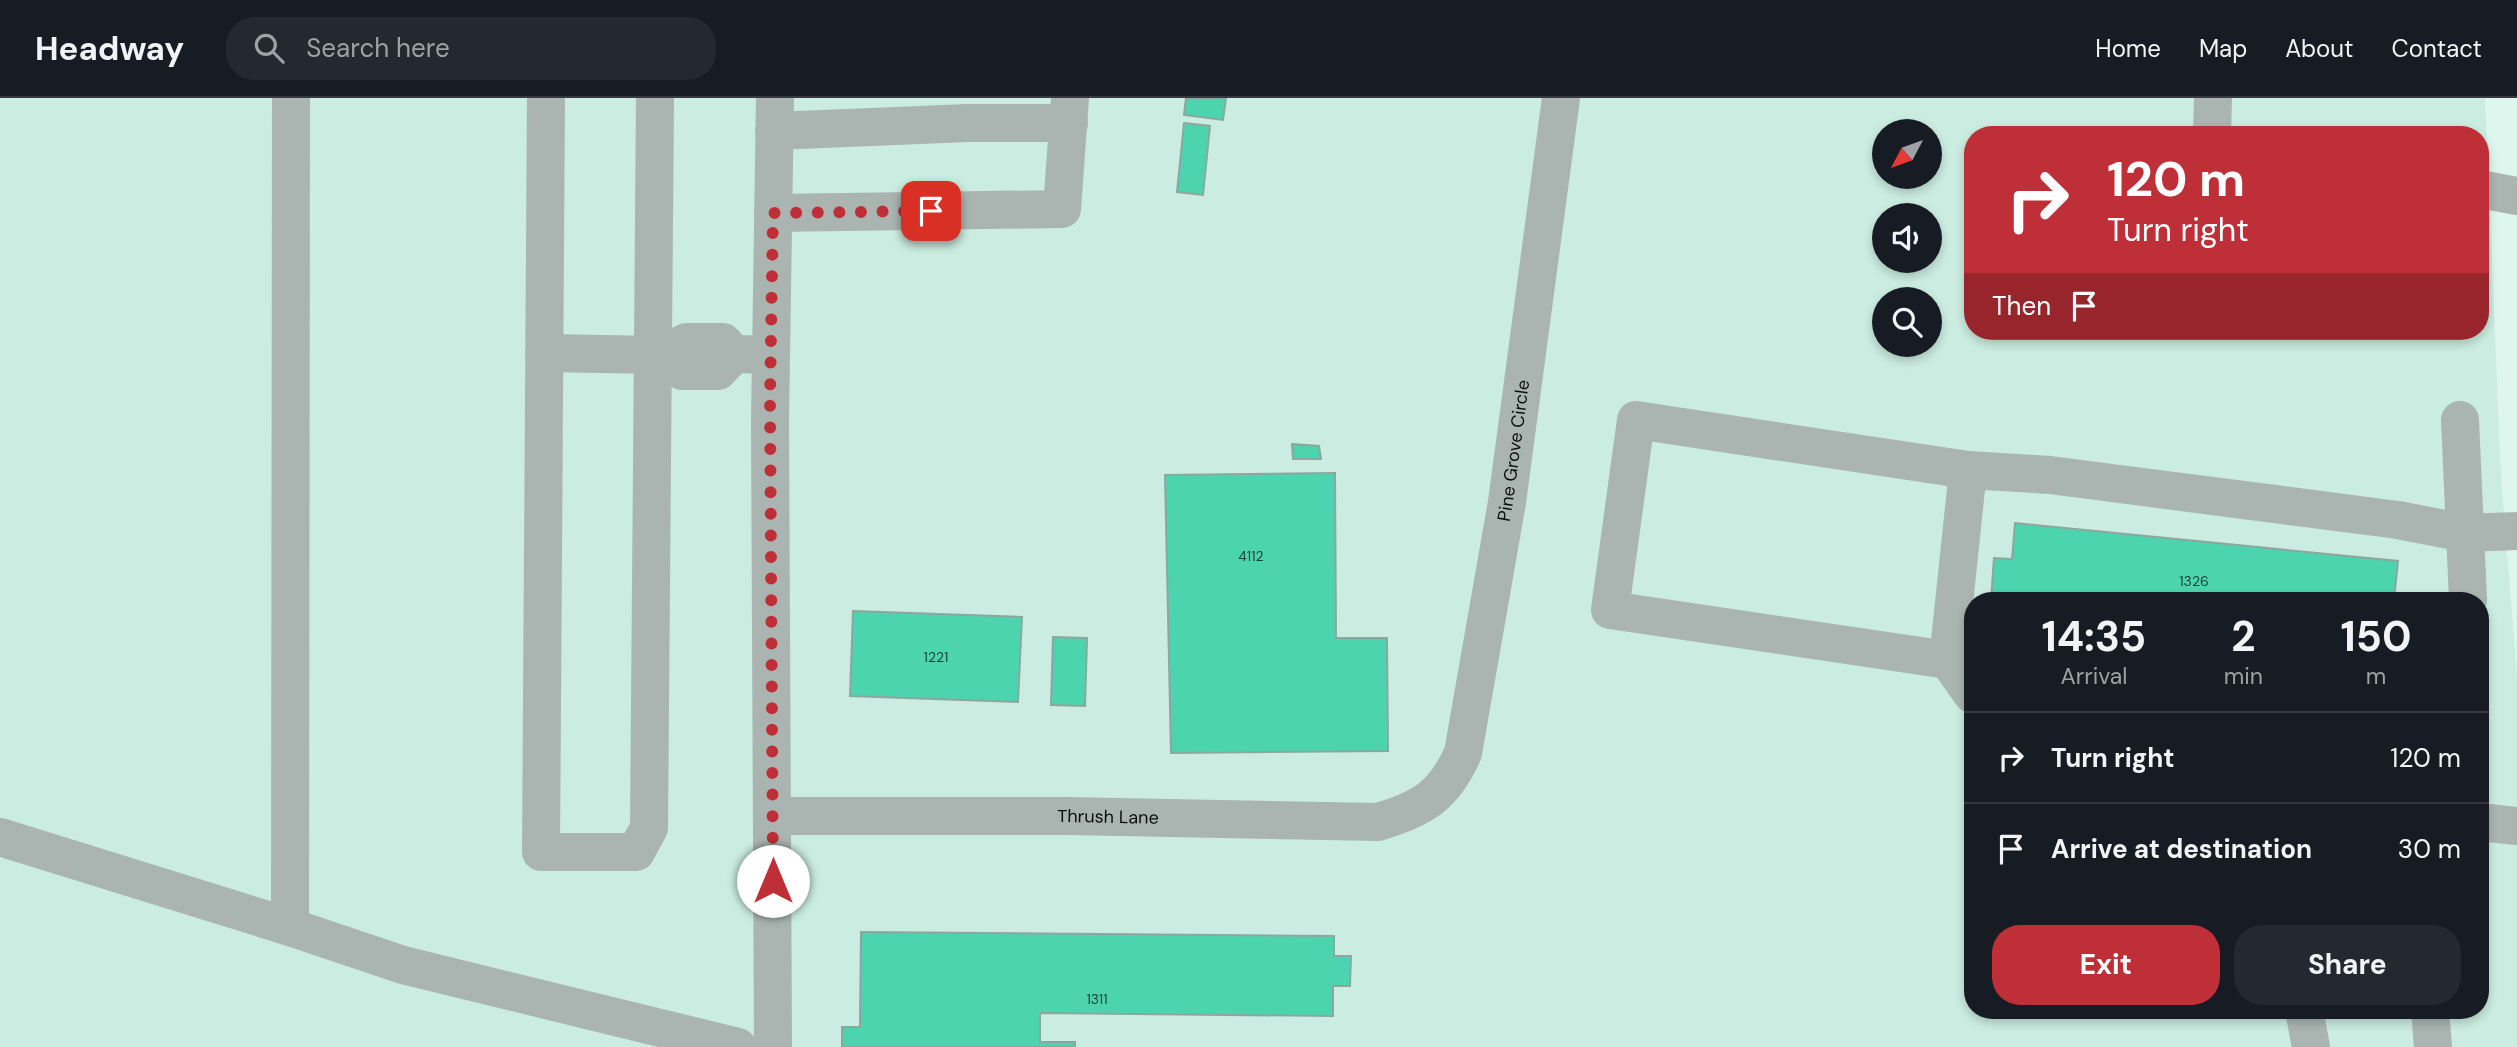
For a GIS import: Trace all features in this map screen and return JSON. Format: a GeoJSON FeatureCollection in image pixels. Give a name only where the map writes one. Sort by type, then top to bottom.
{"type":"FeatureCollection","features":[{"type":"Feature","properties":{"kind":"street"},"geometry":{"type":"LineString","coordinates":[[290,927],[291,98]]}},
{"type":"Feature","properties":{"kind":"street"},"geometry":{"type":"LineString","coordinates":[[546,98],[541,852],[636,852],[649,828],[657,355],[655,98]]}},
{"type":"Feature","properties":{"kind":"street","name":"Pine Grove Circle"},"geometry":{"type":"LineString","coordinates":[[1437,794],[1456,768],[1463,753],[1507,502],[1561,98]]}},
{"type":"Feature","properties":{"kind":"street"},"geometry":{"type":"LineString","coordinates":[[2213,98],[2213,126]]}},
{"type":"Feature","properties":{"kind":"street"},"geometry":{"type":"LineString","coordinates":[[773,213],[1062,209],[1070,110],[775,114],[773,213],[752,354],[772,816],[773,1047]]}},
{"type":"Feature","properties":{"kind":"street"},"geometry":{"type":"LineString","coordinates":[[2489,191],[2517,196]]}},
{"type":"Feature","properties":{"kind":"street"},"geometry":{"type":"LineString","coordinates":[[544,353],[657,355],[686,342],[723,342],[752,354]]}},
{"type":"Feature","properties":{"kind":"street"},"geometry":{"type":"LineString","coordinates":[[1948,660],[1610,610],[1636,420],[1968,470],[2050,475],[2398,520],[2465,533],[2517,531]]}},
{"type":"Feature","properties":{"kind":"street"},"geometry":{"type":"LineString","coordinates":[[2460,420],[2468,592]]}},
{"type":"Feature","properties":{"kind":"street"},"geometry":{"type":"LineString","coordinates":[[1964,683],[1948,660],[1968,470]]}},
{"type":"Feature","properties":{"kind":"street","name":"Thrush Lane"},"geometry":{"type":"LineString","coordinates":[[772,816],[1068,816],[1378,822],[1410,813],[1437,794]]}},
{"type":"Feature","properties":{"kind":"street"},"geometry":{"type":"LineString","coordinates":[[2489,823],[2517,826]]}},
{"type":"Feature","properties":{"kind":"street"},"geometry":{"type":"LineString","coordinates":[[0,837],[403,965],[738,1047]]}},
{"type":"Feature","properties":{"kind":"street"},"geometry":{"type":"LineString","coordinates":[[2306,1019],[2311,1047]]}},
{"type":"Feature","properties":{"kind":"street"},"geometry":{"type":"LineString","coordinates":[[2431,1019],[2433,1047]]}},
{"type":"Feature","properties":{"kind":"shaded area"},"geometry":{"type":"Polygon","coordinates":[[[0,98],[2485,98],[2486,126],[1964,126],[1964,340],[2489,340],[2489,193],[2501,477],[2517,677],[2517,1047],[0,1047],[0,98]]]}},
{"type":"Feature","properties":{"kind":"building"},"geometry":{"type":"Polygon","coordinates":[[[1186,98],[1226,98],[1223,120],[1184,115],[1186,98]]]}},
{"type":"Feature","properties":{"kind":"building"},"geometry":{"type":"Polygon","coordinates":[[[1184,123],[1210,126],[1203,195],[1177,192],[1184,123]]]}},
{"type":"Feature","properties":{"kind":"building"},"geometry":{"type":"Polygon","coordinates":[[[1292,444],[1319,446],[1321,459],[1293,459],[1292,444]]]}},
{"type":"Feature","properties":{"kind":"building"},"geometry":{"type":"Polygon","coordinates":[[[1335,473],[1336,638],[1387,638],[1388,751],[1171,753],[1165,475],[1335,473]]]}},
{"type":"Feature","properties":{"kind":"building"},"geometry":{"type":"Polygon","coordinates":[[[2015,523],[2398,561],[2395,592],[1992,592],[1994,558],[2012,559],[2015,523]]]}},
{"type":"Feature","properties":{"kind":"building"},"geometry":{"type":"Polygon","coordinates":[[[853,611],[1022,617],[1018,702],[850,696],[853,611]]]}},
{"type":"Feature","properties":{"kind":"building"},"geometry":{"type":"Polygon","coordinates":[[[1053,637],[1087,638],[1085,706],[1051,705],[1053,637]]]}},
{"type":"Feature","properties":{"kind":"building"},"geometry":{"type":"Polygon","coordinates":[[[861,932],[1334,936],[1334,956],[1351,956],[1350,986],[1333,986],[1333,1016],[1040,1013],[1040,1042],[1075,1042],[1075,1047],[842,1047],[842,1027],[860,1027],[861,932]]]}},
{"type":"Feature","properties":{"kind":"route"},"geometry":{"type":"LineString","coordinates":[[773,881],[770,399],[773,213],[931,211]]}}]}
